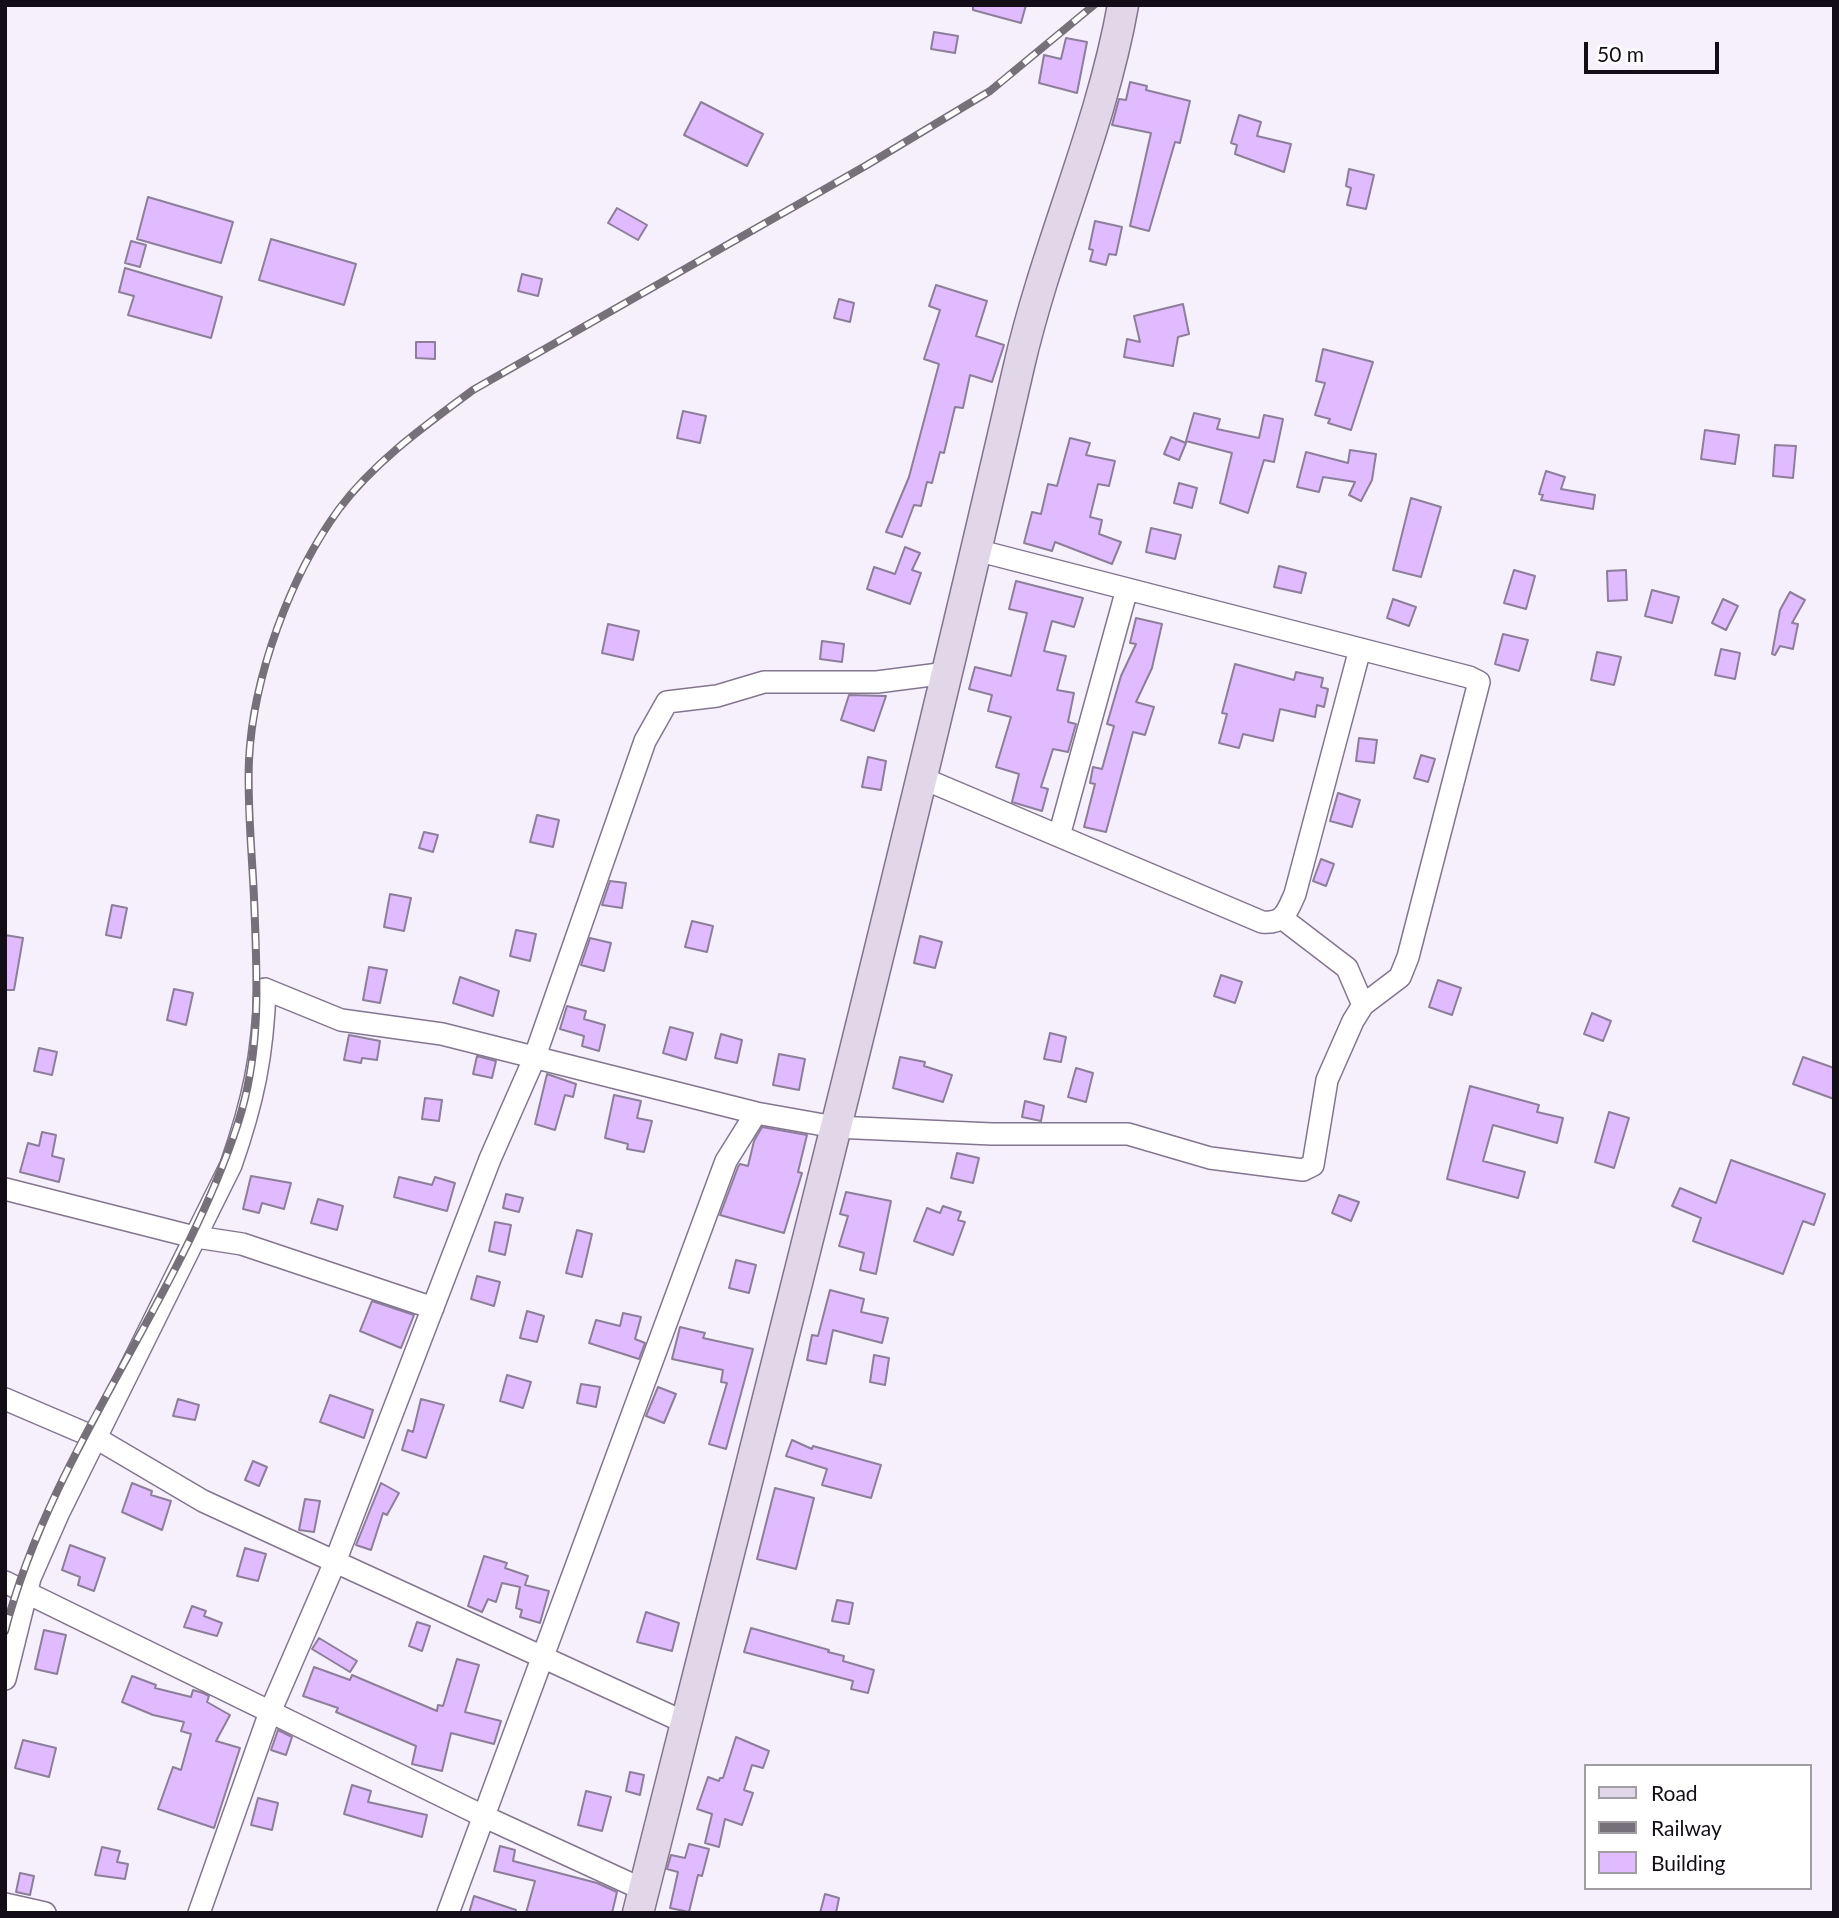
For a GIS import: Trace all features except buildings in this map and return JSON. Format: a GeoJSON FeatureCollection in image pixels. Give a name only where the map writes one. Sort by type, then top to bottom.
{"type":"FeatureCollection","features":[{"type":"Feature","properties":{"kind":"main road"},"geometry":{"type":"LineString","coordinates":[[641,1901],[922,778],[1025,341],[1112,64],[1123,5]]}},
{"type":"Feature","properties":{"kind":"street"},"geometry":{"type":"LineString","coordinates":[[5,1679],[25,1594],[59,1512],[231,1165],[251,1107],[263,1042],[265,989],[341,1020],[442,1034],[756,1113],[835,1127],[992,1134],[1128,1134],[1210,1158],[1303,1170],[1313,1165],[1327,1080],[1353,1021],[1363,1005],[1400,977],[1408,957],[1479,682],[976,550]]}},
{"type":"Feature","properties":{"kind":"street"},"geometry":{"type":"LineString","coordinates":[[1059,836],[1128,589]]}},
{"type":"Feature","properties":{"kind":"street"},"geometry":{"type":"LineString","coordinates":[[922,778],[1262,922],[1275,923],[1283,919],[1295,894],[1360,649]]}},
{"type":"Feature","properties":{"kind":"street"},"geometry":{"type":"LineString","coordinates":[[199,1913],[270,1712],[335,1562],[491,1159],[534,1059],[645,741],[667,702],[717,696],[764,682],[877,682],[947,673]]}},
{"type":"Feature","properties":{"kind":"street"},"geometry":{"type":"LineString","coordinates":[[1283,919],[1347,968],[1363,1005]]}},
{"type":"Feature","properties":{"kind":"street"},"geometry":{"type":"LineString","coordinates":[[448,1913],[726,1161],[756,1113]]}},
{"type":"Feature","properties":{"kind":"street"},"geometry":{"type":"LineString","coordinates":[[5,1189],[196,1237],[242,1244],[433,1308]]}},
{"type":"Feature","properties":{"kind":"street"},"geometry":{"type":"LineString","coordinates":[[5,1399],[96,1438],[203,1501],[686,1723]]}},
{"type":"Feature","properties":{"kind":"street"},"geometry":{"type":"LineString","coordinates":[[5,1582],[483,1816],[641,1901]]}},
{"type":"Feature","properties":{"kind":"street"},"geometry":{"type":"LineString","coordinates":[[5,1904],[45,1913]]}},
{"type":"Feature","properties":{"kind":"railway"},"geometry":{"type":"LineString","coordinates":[[5,1631],[26,1564],[53,1500],[184,1252],[238,1123],[251,1067],[256,1012],[249,794],[252,728],[266,662],[277,628],[305,565],[339,509],[385,459],[473,390],[867,165],[990,91],[1094,5]]}}]}
